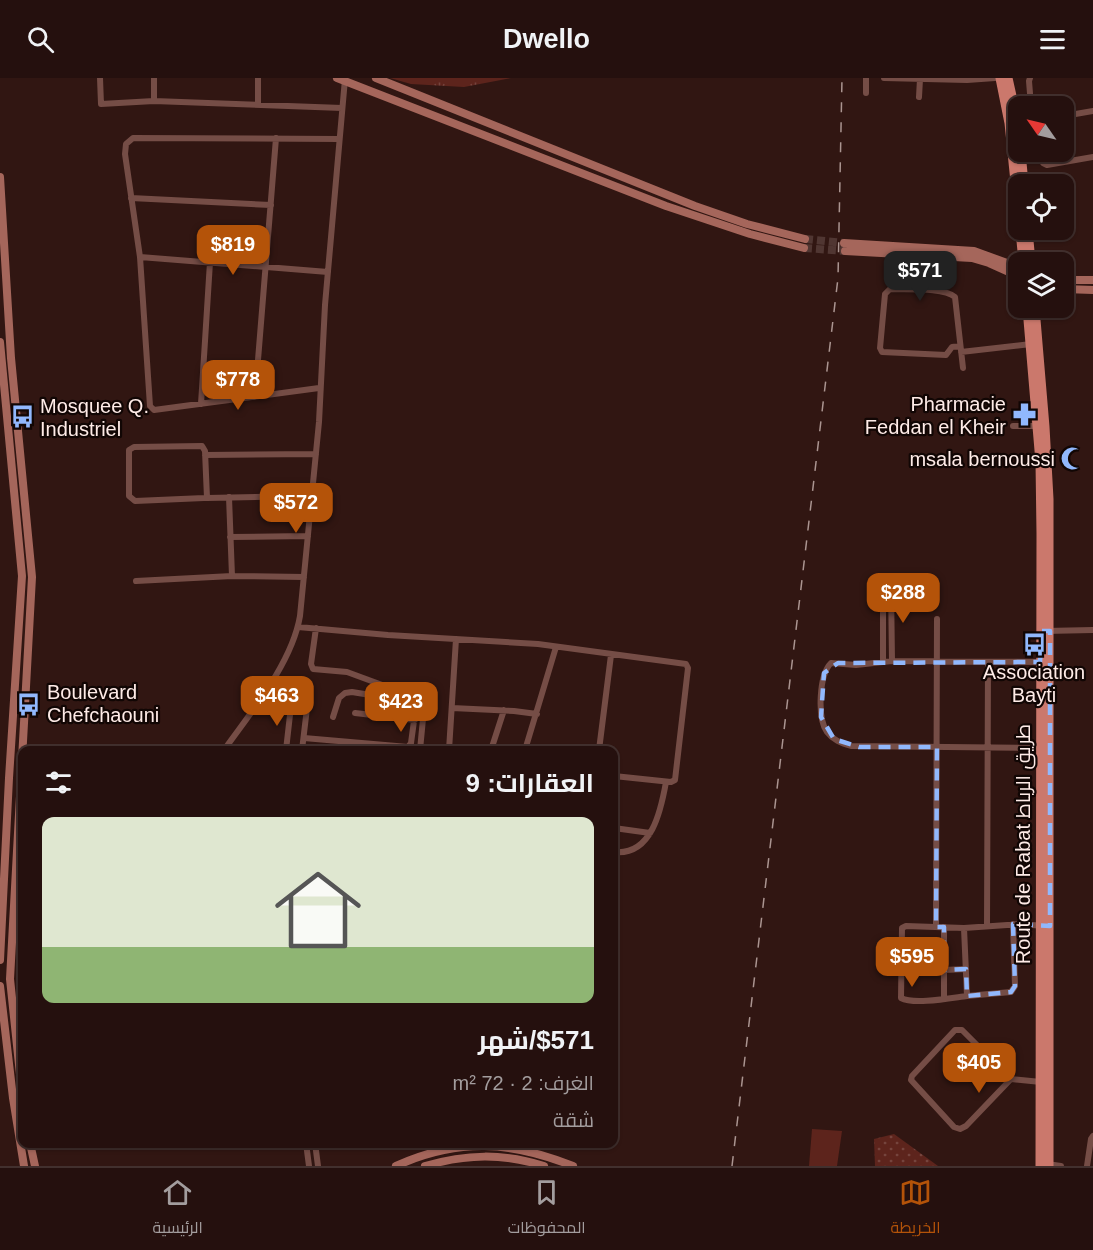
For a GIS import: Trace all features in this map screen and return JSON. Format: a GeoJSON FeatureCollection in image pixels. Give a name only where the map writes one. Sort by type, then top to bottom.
{"type":"FeatureCollection","features":[{"type":"Feature","properties":{"kind":"main road"},"geometry":{"type":"LineString","coordinates":[[1000,78],[1009,123],[1014,174]]}},
{"type":"Feature","properties":{"kind":"main road"},"geometry":{"type":"LineString","coordinates":[[1008,78],[1012,96]]}},
{"type":"Feature","properties":{"kind":"main road","name":"Route de Rabat طريق الرباط"},"geometry":{"type":"LineString","coordinates":[[1029,318],[1040,462],[1046,631],[1040,662],[1045,926],[1041,1082],[1045,1165]]}},
{"type":"Feature","properties":{"kind":"main road","name":"Route de Rabat طريق الرباط"},"geometry":{"type":"LineString","coordinates":[[1036,318],[1047,461],[1045,1165]]}},
{"type":"Feature","properties":{"kind":"street"},"geometry":{"type":"LineString","coordinates":[[100,78],[101,104],[154,101],[342,108]]}},
{"type":"Feature","properties":{"kind":"street"},"geometry":{"type":"LineString","coordinates":[[154,78],[154,101]]}},
{"type":"Feature","properties":{"kind":"street"},"geometry":{"type":"LineString","coordinates":[[258,78],[258,105]]}},
{"type":"Feature","properties":{"kind":"street"},"geometry":{"type":"LineString","coordinates":[[376,78],[723,220]]}},
{"type":"Feature","properties":{"kind":"street"},"geometry":{"type":"LineString","coordinates":[[866,78],[866,93]]}},
{"type":"Feature","properties":{"kind":"street"},"geometry":{"type":"LineString","coordinates":[[884,78],[967,80],[995,78]]}},
{"type":"Feature","properties":{"kind":"street"},"geometry":{"type":"LineString","coordinates":[[1030,78],[1030,96]]}},
{"type":"Feature","properties":{"kind":"street"},"geometry":{"type":"LineString","coordinates":[[227,746],[286,657],[298,627],[316,454],[319,388],[342,108],[342,79],[666,206],[804,243]]}},
{"type":"Feature","properties":{"kind":"street"},"geometry":{"type":"LineString","coordinates":[[919,97],[920,79]]}},
{"type":"Feature","properties":{"kind":"street"},"geometry":{"type":"LineString","coordinates":[[1074,114],[1093,111]]}},
{"type":"Feature","properties":{"kind":"street"},"geometry":{"type":"LineString","coordinates":[[319,388],[154,410],[150,406],[140,257],[125,154],[126,144],[133,138],[339,139]]}},
{"type":"Feature","properties":{"kind":"street"},"geometry":{"type":"LineString","coordinates":[[255,397],[276,138]]}},
{"type":"Feature","properties":{"kind":"street"},"geometry":{"type":"LineString","coordinates":[[1074,160],[1093,157]]}},
{"type":"Feature","properties":{"kind":"street"},"geometry":{"type":"LineString","coordinates":[[1043,162],[1047,165],[1064,162]]}},
{"type":"Feature","properties":{"kind":"street"},"geometry":{"type":"LineString","coordinates":[[0,177],[11,358],[32,577],[23,746]]}},
{"type":"Feature","properties":{"kind":"street"},"geometry":{"type":"LineString","coordinates":[[131,198],[271,205]]}},
{"type":"Feature","properties":{"kind":"street"},"geometry":{"type":"LineString","coordinates":[[1008,263],[974,251],[845,247],[972,258],[1008,272]]}},
{"type":"Feature","properties":{"kind":"street"},"geometry":{"type":"LineString","coordinates":[[140,257],[328,272]]}},
{"type":"Feature","properties":{"kind":"street"},"geometry":{"type":"LineString","coordinates":[[201,404],[210,262]]}},
{"type":"Feature","properties":{"kind":"street"},"geometry":{"type":"LineString","coordinates":[[1074,280],[1093,280]]}},
{"type":"Feature","properties":{"kind":"street"},"geometry":{"type":"LineString","coordinates":[[1074,289],[1093,290]]}},
{"type":"Feature","properties":{"kind":"street"},"geometry":{"type":"LineString","coordinates":[[963,368],[960,349],[955,297],[952,294],[930,290],[887,291],[880,348],[882,352],[946,355],[952,347],[960,349],[1030,344]]}},
{"type":"Feature","properties":{"kind":"street"},"geometry":{"type":"LineString","coordinates":[[0,342],[4,440],[22,576],[0,960]]}},
{"type":"Feature","properties":{"kind":"street"},"geometry":{"type":"LineString","coordinates":[[1013,426],[1037,426]]}},
{"type":"Feature","properties":{"kind":"street"},"geometry":{"type":"LineString","coordinates":[[4,440],[18,439]]}},
{"type":"Feature","properties":{"kind":"street"},"geometry":{"type":"LineString","coordinates":[[207,498],[205,455],[200,445],[132,448],[128,452],[129,496],[135,501],[312,496]]}},
{"type":"Feature","properties":{"kind":"street"},"geometry":{"type":"LineString","coordinates":[[205,455],[316,454]]}},
{"type":"Feature","properties":{"kind":"street"},"geometry":{"type":"LineString","coordinates":[[229,497],[232,576]]}},
{"type":"Feature","properties":{"kind":"street"},"geometry":{"type":"LineString","coordinates":[[230,537],[308,536]]}},
{"type":"Feature","properties":{"kind":"street"},"geometry":{"type":"LineString","coordinates":[[136,581],[232,576],[304,577]]}},
{"type":"Feature","properties":{"kind":"street"},"geometry":{"type":"LineString","coordinates":[[883,662],[883,586],[891,586],[892,661]]}},
{"type":"Feature","properties":{"kind":"street"},"geometry":{"type":"LineString","coordinates":[[883,619],[891,619]]}},
{"type":"Feature","properties":{"kind":"street"},"geometry":{"type":"LineString","coordinates":[[937,619],[940,927],[944,999]]}},
{"type":"Feature","properties":{"kind":"street"},"geometry":{"type":"LineString","coordinates":[[298,627],[538,644],[685,663],[688,666],[675,778],[672,782],[666,782],[618,777]]}},
{"type":"Feature","properties":{"kind":"street"},"geometry":{"type":"LineString","coordinates":[[316,628],[311,664],[313,669],[347,672],[385,686],[423,693],[425,698],[420,746]]}},
{"type":"Feature","properties":{"kind":"street"},"geometry":{"type":"LineString","coordinates":[[1046,631],[1093,630]]}},
{"type":"Feature","properties":{"kind":"street"},"geometry":{"type":"LineString","coordinates":[[449,746],[456,639]]}},
{"type":"Feature","properties":{"kind":"street"},"geometry":{"type":"LineString","coordinates":[[526,746],[555,647]]}},
{"type":"Feature","properties":{"kind":"street"},"geometry":{"type":"LineString","coordinates":[[600,746],[612,655]]}},
{"type":"Feature","properties":{"kind":"street"},"geometry":{"type":"LineString","coordinates":[[1040,662],[892,661],[856,665],[831,663],[827,667],[822,682],[821,717],[827,733],[834,739],[851,746],[1041,748]]}},
{"type":"Feature","properties":{"kind":"street"},"geometry":{"type":"LineString","coordinates":[[987,926],[988,663]]}},
{"type":"Feature","properties":{"kind":"street"},"geometry":{"type":"LineString","coordinates":[[333,717],[339,698],[345,693],[352,692],[413,702],[416,706],[409,746]]}},
{"type":"Feature","properties":{"kind":"street"},"geometry":{"type":"LineString","coordinates":[[286,746],[291,706]]}},
{"type":"Feature","properties":{"kind":"street"},"geometry":{"type":"LineString","coordinates":[[303,746],[307,708]]}},
{"type":"Feature","properties":{"kind":"street"},"geometry":{"type":"LineString","coordinates":[[452,708],[537,714]]}},
{"type":"Feature","properties":{"kind":"street"},"geometry":{"type":"LineString","coordinates":[[491,746],[504,710]]}},
{"type":"Feature","properties":{"kind":"street"},"geometry":{"type":"LineString","coordinates":[[355,713],[414,720]]}},
{"type":"Feature","properties":{"kind":"street"},"geometry":{"type":"LineString","coordinates":[[304,738],[370,746]]}},
{"type":"Feature","properties":{"kind":"street"},"geometry":{"type":"LineString","coordinates":[[9,778],[18,784]]}},
{"type":"Feature","properties":{"kind":"street"},"geometry":{"type":"LineString","coordinates":[[618,852],[632,850],[650,833],[659,817],[666,782]]}},
{"type":"Feature","properties":{"kind":"street"},"geometry":{"type":"LineString","coordinates":[[618,829],[650,833]]}},
{"type":"Feature","properties":{"kind":"street"},"geometry":{"type":"LineString","coordinates":[[18,845],[10,980],[18,1055]]}},
{"type":"Feature","properties":{"kind":"street"},"geometry":{"type":"LineString","coordinates":[[4,884],[15,885]]}},
{"type":"Feature","properties":{"kind":"street"},"geometry":{"type":"LineString","coordinates":[[1013,924],[1016,986],[1011,992],[944,999],[905,1000],[900,996],[902,928],[906,926],[964,928],[1013,924],[1045,926]]}},
{"type":"Feature","properties":{"kind":"street"},"geometry":{"type":"LineString","coordinates":[[964,928],[967,996]]}},
{"type":"Feature","properties":{"kind":"street"},"geometry":{"type":"LineString","coordinates":[[944,970],[966,969]]}},
{"type":"Feature","properties":{"kind":"street"},"geometry":{"type":"LineString","coordinates":[[0,978],[10,980]]}},
{"type":"Feature","properties":{"kind":"street"},"geometry":{"type":"LineString","coordinates":[[0,986],[18,1109]]}},
{"type":"Feature","properties":{"kind":"street"},"geometry":{"type":"LineString","coordinates":[[1011,1079],[966,1126],[960,1129],[954,1127],[911,1080],[912,1076],[958,1029],[962,1030],[1011,1079],[1041,1082]]}},
{"type":"Feature","properties":{"kind":"street"},"geometry":{"type":"LineString","coordinates":[[1087,1166],[1093,1136]]}},
{"type":"Feature","properties":{"kind":"street"},"geometry":{"type":"LineString","coordinates":[[22,1148],[24,1166]]}},
{"type":"Feature","properties":{"kind":"street"},"geometry":{"type":"LineString","coordinates":[[31,1148],[34,1166]]}},
{"type":"Feature","properties":{"kind":"street"},"geometry":{"type":"LineString","coordinates":[[307,1148],[309,1166]]}},
{"type":"Feature","properties":{"kind":"street"},"geometry":{"type":"LineString","coordinates":[[316,1148],[318,1166]]}},
{"type":"Feature","properties":{"kind":"street"},"geometry":{"type":"LineString","coordinates":[[396,1166],[416,1157],[458,1148]]}},
{"type":"Feature","properties":{"kind":"street"},"geometry":{"type":"LineString","coordinates":[[517,1148],[542,1154],[573,1166]]}},
{"type":"Feature","properties":{"kind":"street"},"geometry":{"type":"LineString","coordinates":[[425,1166],[460,1157],[490,1156],[515,1158],[544,1166]]}},
{"type":"Feature","properties":{"kind":"street"},"geometry":{"type":"LineString","coordinates":[[1045,1165],[1060,1166]]}},
{"type":"Feature","properties":{"kind":"highlighted area"},"geometry":{"type":"Polygon","coordinates":[[[1042,631],[1050,631],[1050,926],[1013,924],[1015,986],[1011,992],[967,996],[966,969],[944,970],[944,927],[936,927],[937,747],[859,747],[834,739],[821,717],[824,673],[838,663],[1040,662],[1042,631]]]}},
{"type":"Feature","properties":{"kind":"green space"},"geometry":{"type":"Polygon","coordinates":[[[390,78],[511,78],[464,87],[411,84],[390,78]]]}},
{"type":"Feature","properties":{"kind":"green space"},"geometry":{"type":"Polygon","coordinates":[[[812,1129],[842,1131],[837,1166],[809,1166],[812,1129]]]}},
{"type":"Feature","properties":{"kind":"green space"},"geometry":{"type":"Polygon","coordinates":[[[894,1134],[938,1166],[875,1166],[874,1139],[894,1134]]]}},
{"type":"Feature","properties":{"kind":"tunnel"},"geometry":{"type":"LineString","coordinates":[[805,239],[844,243]]}},
{"type":"Feature","properties":{"kind":"tunnel"},"geometry":{"type":"LineString","coordinates":[[804,248],[845,251]]}},
{"type":"Feature","properties":{"kind":"railway"},"geometry":{"type":"LineString","coordinates":[[732,1166],[838,278],[842,78]]}},
{"type":"Feature","properties":{"kind":"place","name":"Pharmacie Feddan el Kheir"},"geometry":{"type":"Point","coordinates":[1024,415]}},
{"type":"Feature","properties":{"kind":"place","name":"Mosquee Q. Industriel"},"geometry":{"type":"Point","coordinates":[22,417]}},
{"type":"Feature","properties":{"kind":"place","name":"msala bernoussi"},"geometry":{"type":"Point","coordinates":[1073,459]}},
{"type":"Feature","properties":{"kind":"place","name":"Association Bayti"},"geometry":{"type":"Point","coordinates":[1034,645]}},
{"type":"Feature","properties":{"kind":"place","name":"Boulevard Chefchaouni"},"geometry":{"type":"Point","coordinates":[29,704]}}]}
